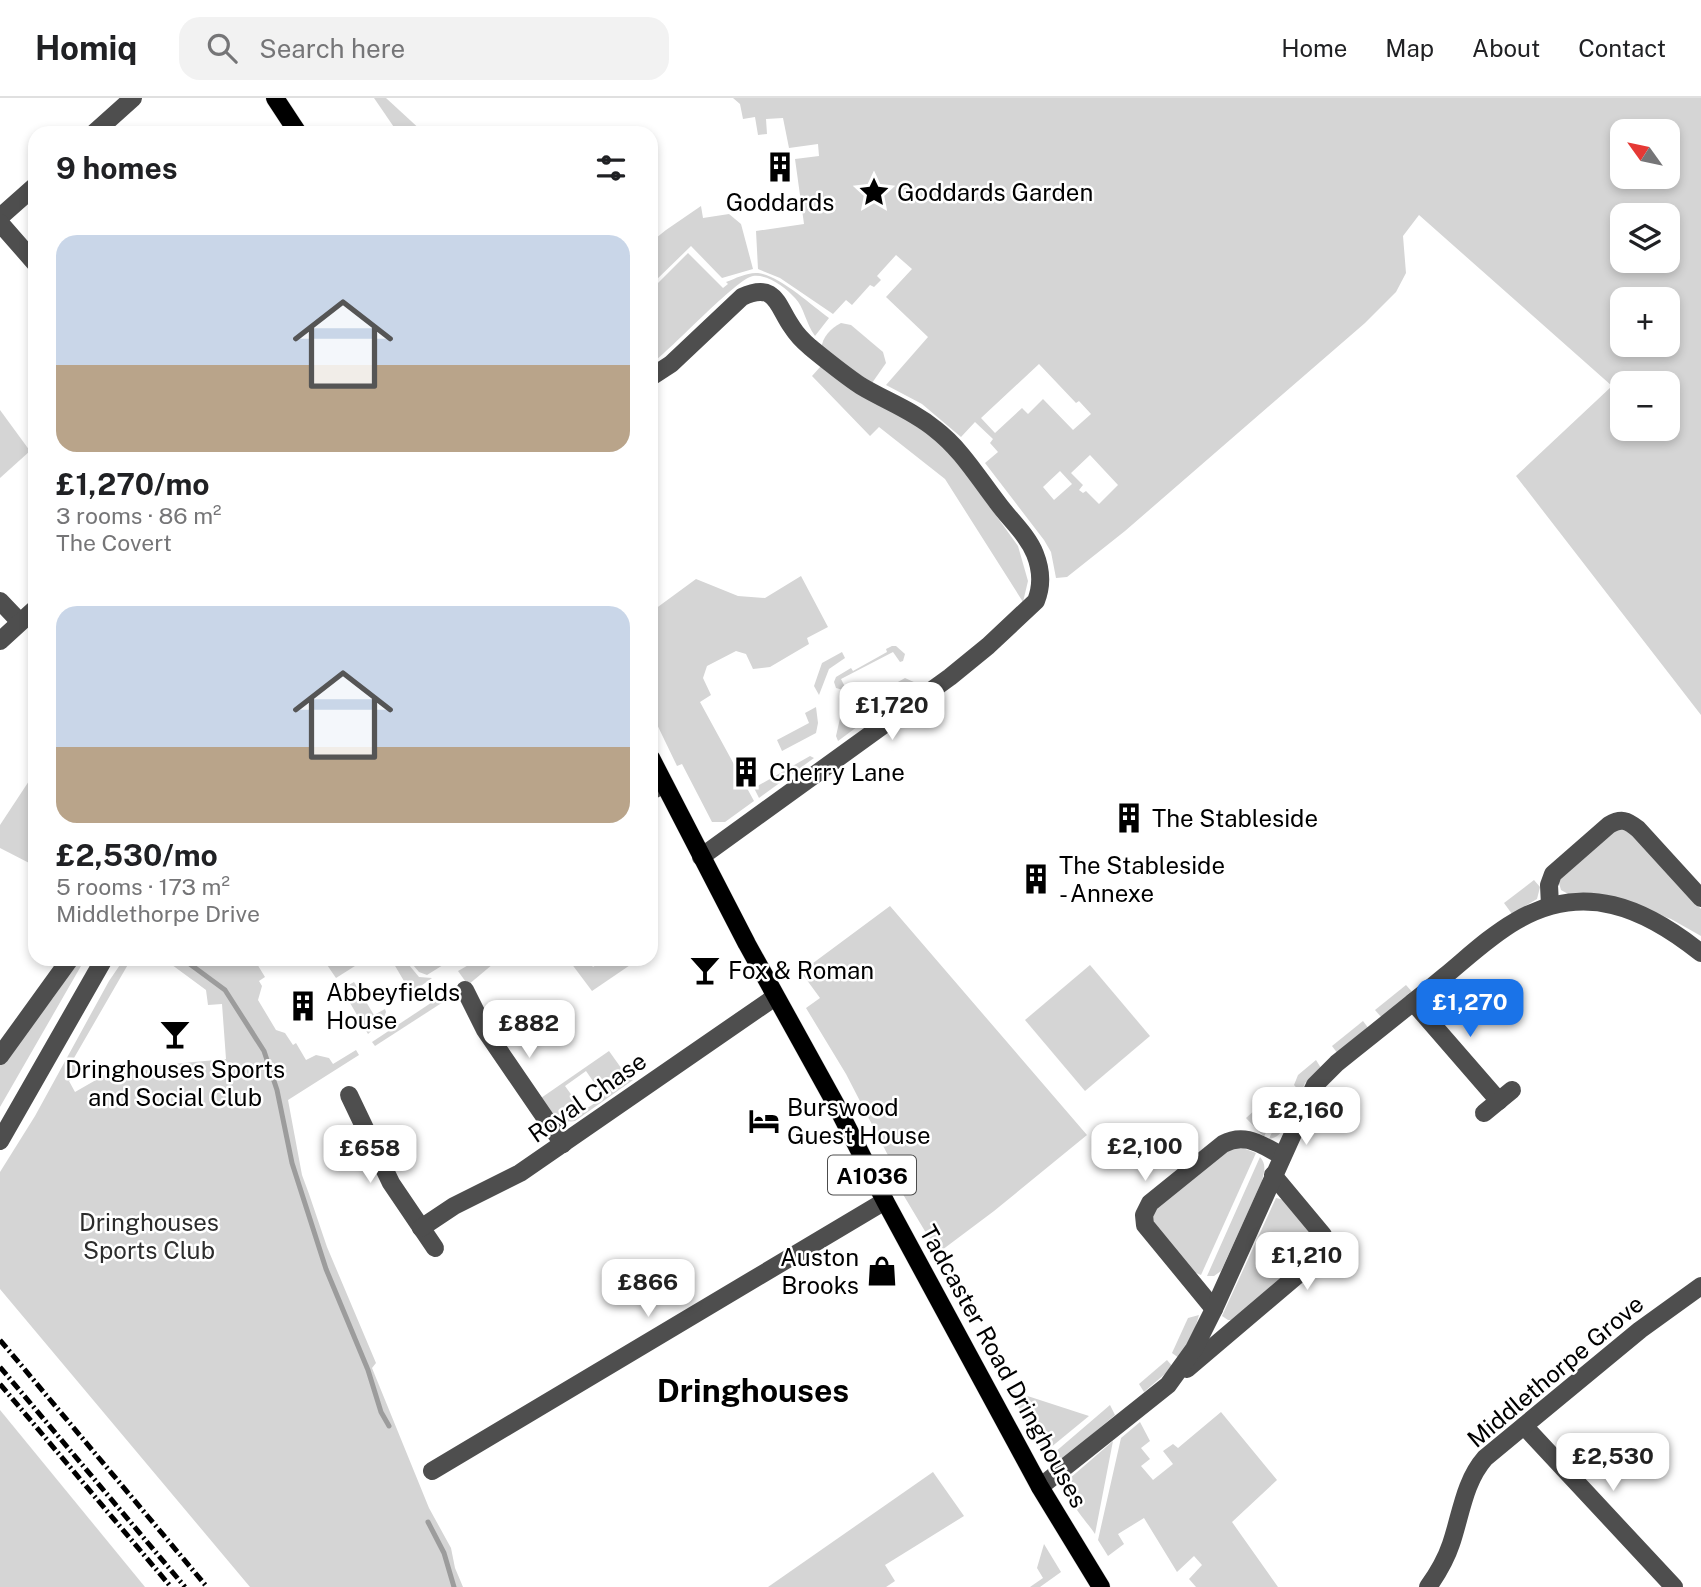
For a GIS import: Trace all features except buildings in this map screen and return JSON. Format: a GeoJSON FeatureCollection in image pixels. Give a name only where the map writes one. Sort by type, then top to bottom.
{"type":"FeatureCollection","features":[{"type":"Feature","properties":{"kind":"main road"},"geometry":{"type":"LineString","coordinates":[[275,98],[293,126]]}},
{"type":"Feature","properties":{"kind":"main road","name":"Tadcaster Road Dringhouses"},"geometry":{"type":"LineString","coordinates":[[658,790],[701,857],[1040,1488],[1101,1587]]}},
{"type":"Feature","properties":{"kind":"street"},"geometry":{"type":"LineString","coordinates":[[102,126],[133,98]]}},
{"type":"Feature","properties":{"kind":"street"},"geometry":{"type":"LineString","coordinates":[[0,217],[28,192]]}},
{"type":"Feature","properties":{"kind":"street"},"geometry":{"type":"LineString","coordinates":[[0,223],[28,255]]}},
{"type":"Feature","properties":{"kind":"street"},"geometry":{"type":"LineString","coordinates":[[658,372],[671,364],[742,297],[753,292],[763,292],[782,307],[789,325],[811,348],[859,384],[916,415],[954,444],[1031,545],[1040,574],[1040,591],[1027,610],[950,677],[701,857]]}},
{"type":"Feature","properties":{"kind":"street"},"geometry":{"type":"LineString","coordinates":[[0,601],[20,622]]}},
{"type":"Feature","properties":{"kind":"street"},"geometry":{"type":"LineString","coordinates":[[0,641],[28,615]]}},
{"type":"Feature","properties":{"kind":"street"},"geometry":{"type":"LineString","coordinates":[[1550,905],[1549,885],[1553,874],[1618,820],[1628,821],[1638,829],[1701,898]]}},
{"type":"Feature","properties":{"kind":"street"},"geometry":{"type":"LineString","coordinates":[[1168,1385],[1194,1349],[1214,1309],[1281,1155],[1315,1086],[1337,1063],[1487,941],[1517,920],[1550,905],[1593,901],[1617,905],[1641,914],[1701,953]]}},
{"type":"Feature","properties":{"kind":"street"},"geometry":{"type":"LineString","coordinates":[[0,1056],[65,966]]}},
{"type":"Feature","properties":{"kind":"street"},"geometry":{"type":"LineString","coordinates":[[0,1141],[100,966]]}},
{"type":"Feature","properties":{"kind":"street"},"geometry":{"type":"LineString","coordinates":[[465,990],[485,1030],[563,1144]]}},
{"type":"Feature","properties":{"kind":"street","name":"Royal Chase"},"geometry":{"type":"LineString","coordinates":[[421,1228],[454,1206],[503,1183],[563,1144],[775,997]]}},
{"type":"Feature","properties":{"kind":"street"},"geometry":{"type":"LineString","coordinates":[[1413,1002],[1505,1095],[1484,1113]]}},
{"type":"Feature","properties":{"kind":"street"},"geometry":{"type":"LineString","coordinates":[[349,1096],[391,1183],[435,1248]]}},
{"type":"Feature","properties":{"kind":"street"},"geometry":{"type":"LineString","coordinates":[[1214,1309],[1145,1225],[1144,1215],[1150,1203],[1223,1144],[1233,1139],[1250,1140],[1281,1155]]}},
{"type":"Feature","properties":{"kind":"street"},"geometry":{"type":"LineString","coordinates":[[1040,1488],[1168,1385],[1320,1256],[1327,1245],[1323,1235],[1273,1174]]}},
{"type":"Feature","properties":{"kind":"street"},"geometry":{"type":"LineString","coordinates":[[432,1471],[885,1201]]}},
{"type":"Feature","properties":{"kind":"street","name":"Middlethorpe Grove"},"geometry":{"type":"LineString","coordinates":[[1428,1587],[1451,1545],[1472,1475],[1485,1458],[1640,1329],[1701,1286]]}},
{"type":"Feature","properties":{"kind":"street"},"geometry":{"type":"LineString","coordinates":[[1524,1426],[1674,1587]]}},
{"type":"Feature","properties":{"kind":"green space"},"geometry":{"type":"Polygon","coordinates":[[[374,98],[386,98],[416,126],[393,126],[374,98]]]}},
{"type":"Feature","properties":{"kind":"green space"},"geometry":{"type":"Polygon","coordinates":[[[733,98],[1701,98],[1701,715],[1516,476],[1610,388],[1610,441],[1680,441],[1680,371],[1610,371],[1610,384],[1419,215],[1403,236],[1406,273],[1396,292],[1365,323],[1125,531],[1067,577],[1056,578],[1051,552],[1044,540],[985,463],[998,452],[990,443],[993,439],[975,422],[961,437],[922,404],[886,385],[928,337],[886,297],[912,269],[896,255],[877,276],[881,280],[874,287],[870,285],[852,305],[846,300],[833,314],[780,278],[758,269],[756,231],[804,224],[795,159],[819,156],[818,144],[789,148],[783,118],[766,119],[767,134],[758,135],[755,117],[743,119],[740,104],[733,98]],[[1039,364],[981,418],[995,433],[1022,408],[1028,414],[1043,399],[1073,430],[1091,414],[1079,401],[1076,403],[1039,364]],[[1090,455],[1071,473],[1083,485],[1079,490],[1083,493],[1086,491],[1099,504],[1118,485],[1090,455]],[[1060,471],[1043,487],[1054,500],[1072,484],[1060,471]]]}},
{"type":"Feature","properties":{"kind":"green space"},"geometry":{"type":"Polygon","coordinates":[[[701,206],[703,218],[729,214],[741,224],[753,269],[722,278],[691,246],[658,278],[658,236],[701,206]]]}},
{"type":"Feature","properties":{"kind":"green space"},"geometry":{"type":"Polygon","coordinates":[[[688,253],[723,288],[728,284],[726,282],[746,274],[767,275],[829,318],[815,336],[801,306],[791,294],[770,279],[753,276],[719,301],[658,358],[658,283],[688,253]]]}},
{"type":"Feature","properties":{"kind":"green space"},"geometry":{"type":"Polygon","coordinates":[[[841,323],[851,325],[883,352],[886,363],[872,383],[821,349],[828,333],[841,323]]]}},
{"type":"Feature","properties":{"kind":"green space"},"geometry":{"type":"Polygon","coordinates":[[[821,366],[918,426],[951,453],[1018,546],[1028,581],[1023,602],[945,479],[879,427],[870,436],[812,376],[821,366]]]}},
{"type":"Feature","properties":{"kind":"green space"},"geometry":{"type":"Polygon","coordinates":[[[0,410],[28,448],[28,453],[0,478],[0,410]]]}},
{"type":"Feature","properties":{"kind":"green space"},"geometry":{"type":"Polygon","coordinates":[[[801,576],[828,627],[807,638],[809,644],[770,667],[753,669],[746,654],[736,651],[707,666],[703,678],[711,695],[700,702],[754,801],[725,822],[712,822],[682,764],[677,766],[658,727],[658,607],[696,579],[738,596],[765,598],[801,576]]]}},
{"type":"Feature","properties":{"kind":"green space"},"geometry":{"type":"Polygon","coordinates":[[[892,646],[905,654],[903,661],[900,662],[893,652],[841,679],[847,691],[836,688],[836,677],[851,668],[853,671],[887,652],[886,649],[892,646]]]}},
{"type":"Feature","properties":{"kind":"green space"},"geometry":{"type":"Polygon","coordinates":[[[842,652],[845,658],[829,669],[819,695],[814,686],[822,663],[842,652]]]}},
{"type":"Feature","properties":{"kind":"green space"},"geometry":{"type":"Polygon","coordinates":[[[905,678],[916,683],[838,741],[836,736],[841,714],[905,678]]]}},
{"type":"Feature","properties":{"kind":"green space"},"geometry":{"type":"Polygon","coordinates":[[[816,707],[816,733],[782,751],[777,740],[809,723],[805,713],[816,707]]]}},
{"type":"Feature","properties":{"kind":"green space"},"geometry":{"type":"Polygon","coordinates":[[[810,756],[814,758],[759,798],[754,788],[810,756]]]}},
{"type":"Feature","properties":{"kind":"green space"},"geometry":{"type":"Polygon","coordinates":[[[28,783],[28,862],[0,848],[0,825],[28,783]]]}},
{"type":"Feature","properties":{"kind":"green space"},"geometry":{"type":"Polygon","coordinates":[[[1613,828],[1629,829],[1701,909],[1701,936],[1671,919],[1644,909],[1570,895],[1561,890],[1558,880],[1613,828]]]}},
{"type":"Feature","properties":{"kind":"green space"},"geometry":{"type":"Polygon","coordinates":[[[1534,880],[1540,887],[1537,899],[1512,914],[1504,903],[1534,880]]]}},
{"type":"Feature","properties":{"kind":"green space"},"geometry":{"type":"Polygon","coordinates":[[[890,906],[1087,1135],[938,1253],[901,1191],[894,1167],[846,1074],[806,1008],[820,998],[801,972],[890,906]]]}},
{"type":"Feature","properties":{"kind":"green space"},"geometry":{"type":"Polygon","coordinates":[[[1090,965],[1150,1036],[1085,1091],[1025,1020],[1090,965]]]}},
{"type":"Feature","properties":{"kind":"green space"},"geometry":{"type":"Polygon","coordinates":[[[74,966],[81,966],[0,1107],[0,1064],[53,998],[74,966]]]}},
{"type":"Feature","properties":{"kind":"green space","name":"Dringhouses Sports Club"},"geometry":{"type":"Polygon","coordinates":[[[119,966],[127,966],[74,1058],[82,1073],[69,1081],[75,1092],[129,1061],[130,1068],[226,1059],[222,1004],[208,1005],[206,990],[173,966],[258,966],[265,977],[259,981],[262,986],[258,1000],[276,1030],[285,1033],[293,1045],[296,1043],[306,1060],[316,1055],[329,1058],[333,1064],[356,1050],[359,1055],[288,1100],[302,1175],[327,1247],[376,1363],[372,1368],[429,1508],[451,1548],[463,1587],[250,1587],[0,1289],[0,1172],[35,1116],[119,966]]]}},
{"type":"Feature","properties":{"kind":"green space"},"geometry":{"type":"Polygon","coordinates":[[[328,966],[355,966],[336,978],[328,966]]]}},
{"type":"Feature","properties":{"kind":"green space"},"geometry":{"type":"Polygon","coordinates":[[[395,966],[410,966],[419,977],[432,978],[411,993],[395,966]]]}},
{"type":"Feature","properties":{"kind":"green space"},"geometry":{"type":"Polygon","coordinates":[[[414,966],[441,966],[427,975],[414,966]]]}},
{"type":"Feature","properties":{"kind":"green space"},"geometry":{"type":"Polygon","coordinates":[[[467,966],[491,966],[468,985],[458,971],[467,966]]]}},
{"type":"Feature","properties":{"kind":"green space"},"geometry":{"type":"Polygon","coordinates":[[[573,966],[629,966],[592,991],[573,966]]]}},
{"type":"Feature","properties":{"kind":"green space"},"geometry":{"type":"Polygon","coordinates":[[[354,982],[374,1015],[385,1009],[386,1012],[383,1020],[368,1034],[342,989],[354,982]]]}},
{"type":"Feature","properties":{"kind":"green space"},"geometry":{"type":"Polygon","coordinates":[[[1406,985],[1413,993],[1382,1018],[1375,1010],[1406,985]]]}},
{"type":"Feature","properties":{"kind":"green space"},"geometry":{"type":"Polygon","coordinates":[[[449,991],[454,995],[375,1046],[372,1042],[449,991]]]}},
{"type":"Feature","properties":{"kind":"green space"},"geometry":{"type":"Polygon","coordinates":[[[1363,1021],[1369,1029],[1338,1054],[1332,1046],[1363,1021]]]}},
{"type":"Feature","properties":{"kind":"green space"},"geometry":{"type":"Polygon","coordinates":[[[609,1051],[629,1079],[633,1080],[575,1121],[557,1119],[541,1098],[609,1051]],[[586,1071],[565,1086],[583,1111],[604,1097],[586,1071]]]}},
{"type":"Feature","properties":{"kind":"green space"},"geometry":{"type":"Polygon","coordinates":[[[1316,1060],[1321,1068],[1305,1083],[1301,1093],[1294,1085],[1298,1075],[1316,1060]]]}},
{"type":"Feature","properties":{"kind":"green space"},"geometry":{"type":"Polygon","coordinates":[[[1276,1091],[1281,1098],[1264,1137],[1246,1118],[1276,1091]]]}},
{"type":"Feature","properties":{"kind":"green space"},"geometry":{"type":"Polygon","coordinates":[[[1285,1103],[1291,1112],[1286,1125],[1278,1136],[1269,1139],[1285,1103]]]}},
{"type":"Feature","properties":{"kind":"green space"},"geometry":{"type":"Polygon","coordinates":[[[1233,1147],[1256,1153],[1201,1275],[1191,1271],[1152,1226],[1153,1207],[1233,1147]]]}},
{"type":"Feature","properties":{"kind":"green space"},"geometry":{"type":"Polygon","coordinates":[[[1260,1157],[1264,1166],[1262,1181],[1221,1271],[1214,1276],[1207,1276],[1260,1157]]]}},
{"type":"Feature","properties":{"kind":"green space"},"geometry":{"type":"Polygon","coordinates":[[[1276,1198],[1285,1200],[1318,1243],[1317,1248],[1233,1320],[1228,1320],[1222,1316],[1276,1198]]]}},
{"type":"Feature","properties":{"kind":"green space"},"geometry":{"type":"Polygon","coordinates":[[[1199,1315],[1194,1332],[1179,1358],[1172,1353],[1188,1318],[1199,1315]]]}},
{"type":"Feature","properties":{"kind":"green space"},"geometry":{"type":"Polygon","coordinates":[[[1167,1360],[1173,1367],[1144,1392],[1139,1384],[1167,1360]]]}},
{"type":"Feature","properties":{"kind":"green space"},"geometry":{"type":"Polygon","coordinates":[[[1009,1390],[1089,1416],[1050,1448],[1042,1450],[1009,1390]]]}},
{"type":"Feature","properties":{"kind":"green space"},"geometry":{"type":"Polygon","coordinates":[[[1110,1405],[1115,1415],[1063,1459],[1049,1461],[1045,1455],[1054,1453],[1110,1405]]]}},
{"type":"Feature","properties":{"kind":"green space"},"geometry":{"type":"Polygon","coordinates":[[[0,1410],[145,1587],[0,1587],[0,1410]]]}},
{"type":"Feature","properties":{"kind":"green space"},"geometry":{"type":"Polygon","coordinates":[[[1221,1412],[1277,1480],[1232,1522],[1278,1587],[1196,1587],[1189,1579],[1202,1565],[1194,1556],[1177,1572],[1144,1518],[1118,1534],[1124,1544],[1108,1556],[1098,1540],[1121,1438],[1140,1422],[1150,1441],[1141,1448],[1150,1459],[1141,1466],[1153,1480],[1173,1464],[1163,1451],[1173,1444],[1178,1448],[1221,1412]]]}},
{"type":"Feature","properties":{"kind":"green space"},"geometry":{"type":"Polygon","coordinates":[[[1113,1441],[1095,1534],[1071,1500],[1067,1486],[1069,1479],[1113,1441]]]}},
{"type":"Feature","properties":{"kind":"green space"},"geometry":{"type":"Polygon","coordinates":[[[933,1472],[964,1516],[885,1565],[895,1581],[886,1587],[768,1587],[933,1472]]]}},
{"type":"Feature","properties":{"kind":"green space"},"geometry":{"type":"Polygon","coordinates":[[[1044,1544],[1061,1572],[1040,1587],[1030,1587],[1043,1578],[1037,1568],[1044,1544]]]}},
{"type":"Feature","properties":{"kind":"waterway"},"geometry":{"type":"LineString","coordinates":[[192,966],[225,990],[264,1051],[277,1090],[292,1163],[326,1269],[368,1370],[381,1412],[389,1426]]}},
{"type":"Feature","properties":{"kind":"waterway"},"geometry":{"type":"LineString","coordinates":[[428,1522],[444,1553],[454,1587]]}},
{"type":"Feature","properties":{"kind":"railway"},"geometry":{"type":"LineString","coordinates":[[0,1340],[207,1587]]}},
{"type":"Feature","properties":{"kind":"railway"},"geometry":{"type":"LineString","coordinates":[[0,1367],[185,1587]]}},
{"type":"Feature","properties":{"kind":"railway"},"geometry":{"type":"LineString","coordinates":[[0,1384],[171,1587]]}},
{"type":"Feature","properties":{"kind":"place","name":"Goddards"},"geometry":{"type":"Point","coordinates":[780,167]}},
{"type":"Feature","properties":{"kind":"place","name":"Goddards Garden"},"geometry":{"type":"Point","coordinates":[874,192]}},
{"type":"Feature","properties":{"kind":"place","name":"Cherry Lane"},"geometry":{"type":"Point","coordinates":[746,772]}},
{"type":"Feature","properties":{"kind":"place","name":"The Stableside"},"geometry":{"type":"Point","coordinates":[1129,818]}},
{"type":"Feature","properties":{"kind":"place","name":"The Stableside - Annexe"},"geometry":{"type":"Point","coordinates":[1036,879]}},
{"type":"Feature","properties":{"kind":"place","name":"Fox & Roman"},"geometry":{"type":"Point","coordinates":[705,970]}},
{"type":"Feature","properties":{"kind":"place","name":"Abbeyfields House"},"geometry":{"type":"Point","coordinates":[303,1006]}},
{"type":"Feature","properties":{"kind":"place","name":"Dringhouses Sports and Social Club"},"geometry":{"type":"Point","coordinates":[175,1034]}},
{"type":"Feature","properties":{"kind":"place","name":"Burswood Guest House"},"geometry":{"type":"Point","coordinates":[764,1121]}},
{"type":"Feature","properties":{"kind":"place","name":"Auston Brooks"},"geometry":{"type":"Point","coordinates":[882,1271]}},
{"type":"Feature","properties":{"kind":"district","name":"Dringhouses"},"geometry":{"type":"Point","coordinates":[753,1390]}}]}
